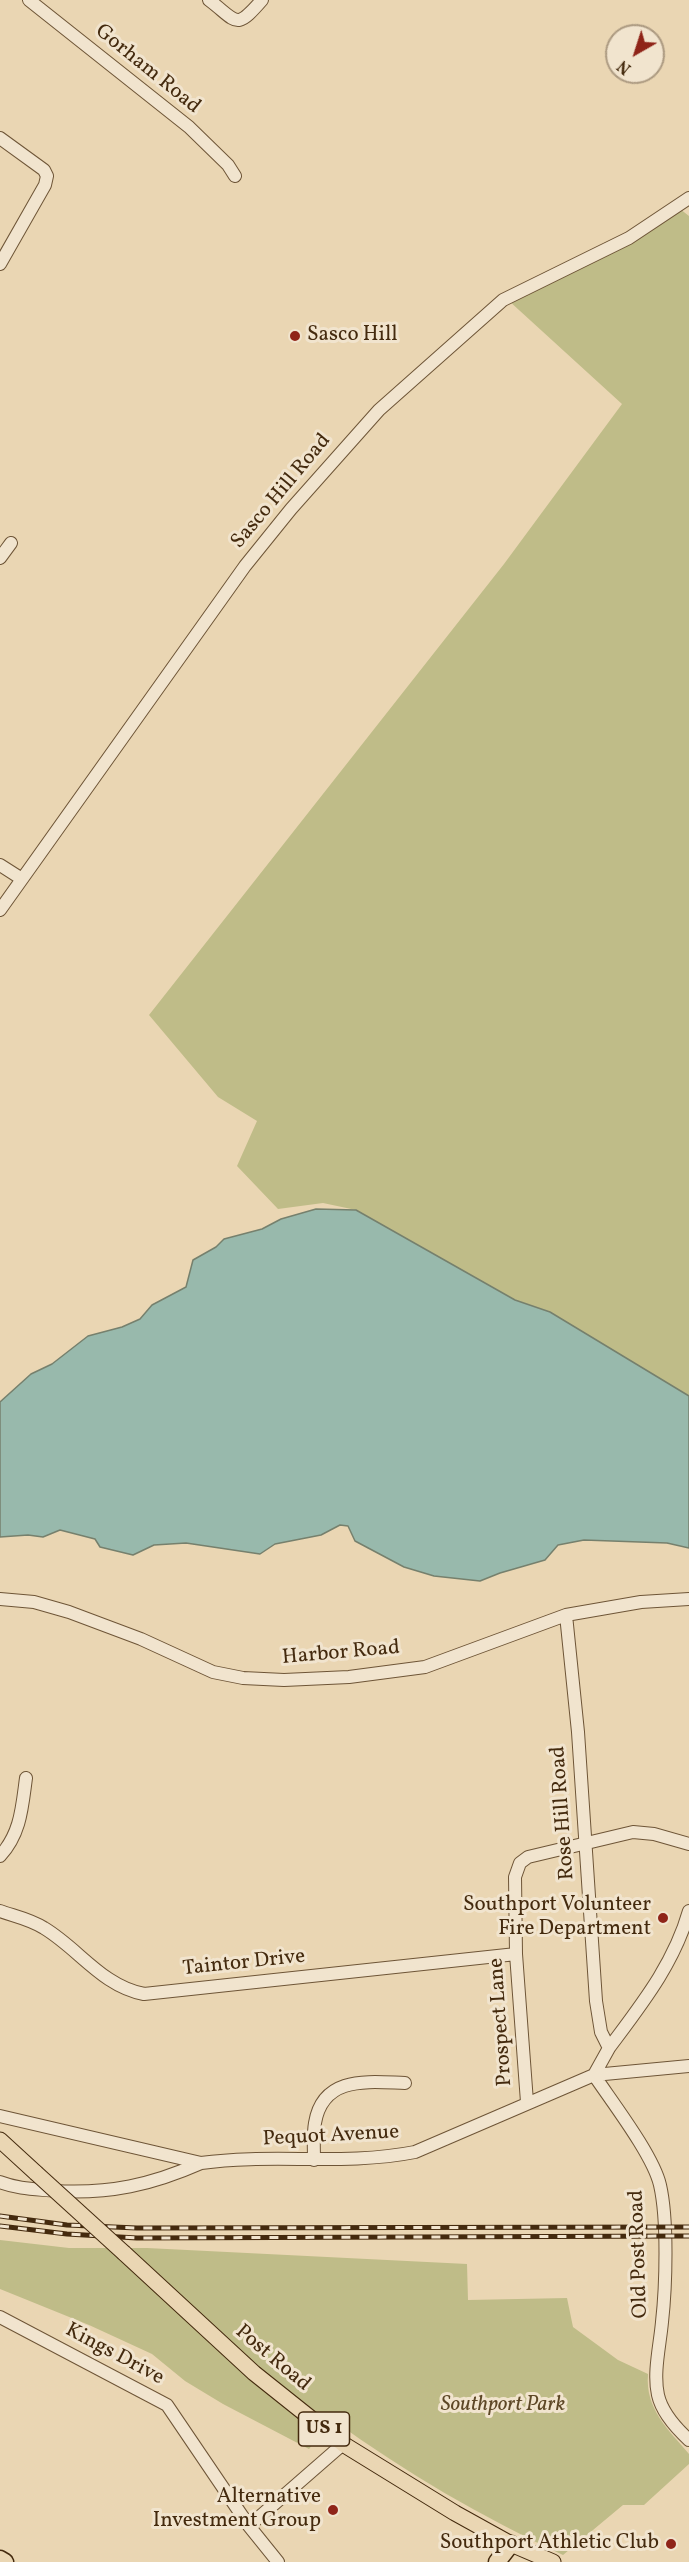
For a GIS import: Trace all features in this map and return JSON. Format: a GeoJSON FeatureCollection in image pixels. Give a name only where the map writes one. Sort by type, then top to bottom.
{"type":"FeatureCollection","features":[{"type":"Feature","properties":{"kind":"highway"},"geometry":{"type":"LineString","coordinates":[[497,2562],[511,2544]]}},
{"type":"Feature","properties":{"kind":"highway"},"geometry":{"type":"LineString","coordinates":[[0,2559],[5,2562]]}},
{"type":"Feature","properties":{"kind":"main road","name":"Post Road"},"geometry":{"type":"LineString","coordinates":[[0,2140],[254,2373],[343,2444],[455,2513],[511,2544],[553,2562]]}},
{"type":"Feature","properties":{"kind":"street","name":"Gorham Road"},"geometry":{"type":"LineString","coordinates":[[29,0],[189,128],[228,165],[235,176]]}},
{"type":"Feature","properties":{"kind":"street"},"geometry":{"type":"LineString","coordinates":[[209,0],[234,20],[240,21],[247,18],[262,0]]}},
{"type":"Feature","properties":{"kind":"street"},"geometry":{"type":"LineString","coordinates":[[0,138],[44,170],[47,176],[45,185],[0,264]]}},
{"type":"Feature","properties":{"kind":"street","name":"Sasco Hill Road"},"geometry":{"type":"LineString","coordinates":[[0,910],[245,566],[291,509],[379,410],[503,300],[641,231],[689,198]]}},
{"type":"Feature","properties":{"kind":"street"},"geometry":{"type":"LineString","coordinates":[[0,558],[11,543]]}},
{"type":"Feature","properties":{"kind":"street"},"geometry":{"type":"LineString","coordinates":[[0,865],[22,879]]}},
{"type":"Feature","properties":{"kind":"street","name":"Harbor Road"},"geometry":{"type":"LineString","coordinates":[[0,1599],[34,1602],[69,1612],[141,1639],[213,1672],[243,1678],[284,1680],[349,1677],[425,1666],[566,1615],[641,1602],[689,1599]]}},
{"type":"Feature","properties":{"kind":"street","name":"Rose Hill Road"},"geometry":{"type":"LineString","coordinates":[[566,1615],[578,1732],[596,2001],[602,2032],[609,2048]]}},
{"type":"Feature","properties":{"kind":"street"},"geometry":{"type":"LineString","coordinates":[[0,1856],[15,1835],[21,1819],[26,1778]]}},
{"type":"Feature","properties":{"kind":"street"},"geometry":{"type":"LineString","coordinates":[[585,1843],[633,1832],[654,1834],[689,1844]]}},
{"type":"Feature","properties":{"kind":"street","name":"Prospect Lane"},"geometry":{"type":"LineString","coordinates":[[528,2102],[516,1954],[515,1877],[518,1867],[528,1857],[585,1843]]}},
{"type":"Feature","properties":{"kind":"street","name":"Taintor Drive"},"geometry":{"type":"LineString","coordinates":[[0,1911],[44,1927],[111,1982],[129,1991],[144,1994],[516,1954]]}},
{"type":"Feature","properties":{"kind":"street"},"geometry":{"type":"LineString","coordinates":[[594,2075],[609,2048],[671,1960],[689,1911]]}},
{"type":"Feature","properties":{"kind":"street","name":"Pequot Avenue"},"geometry":{"type":"LineString","coordinates":[[0,2116],[201,2163],[225,2160],[390,2157],[415,2152],[594,2075],[689,2066]]}},
{"type":"Feature","properties":{"kind":"street","name":"Old Post Road"},"geometry":{"type":"LineString","coordinates":[[594,2075],[652,2165],[660,2184],[664,2265],[658,2396],[667,2415],[689,2440]]}},
{"type":"Feature","properties":{"kind":"street"},"geometry":{"type":"LineString","coordinates":[[315,2160],[316,2116],[320,2105],[338,2088],[358,2082],[405,2083]]}},
{"type":"Feature","properties":{"kind":"street"},"geometry":{"type":"LineString","coordinates":[[0,2182],[24,2189],[99,2192],[142,2184],[201,2163]]}},
{"type":"Feature","properties":{"kind":"street","name":"Kings Drive"},"geometry":{"type":"LineString","coordinates":[[0,2317],[167,2405],[249,2526],[278,2562]]}},
{"type":"Feature","properties":{"kind":"street"},"geometry":{"type":"LineString","coordinates":[[249,2526],[343,2444]]}},
{"type":"Feature","properties":{"kind":"green space"},"geometry":{"type":"Polygon","coordinates":[[[680,209],[689,216],[689,1396],[550,1312],[515,1300],[356,1210],[323,1203],[278,1209],[237,1166],[257,1121],[218,1097],[149,1015],[504,564],[622,404],[508,300],[680,209]]]}},
{"type":"Feature","properties":{"kind":"green space","name":"Southport Park"},"geometry":{"type":"Polygon","coordinates":[[[0,2240],[69,2248],[147,2248],[467,2264],[468,2300],[567,2298],[573,2327],[618,2360],[648,2374],[650,2398],[654,2408],[666,2427],[689,2454],[689,2464],[644,2505],[623,2505],[563,2555],[445,2493],[388,2458],[333,2420],[309,2449],[223,2404],[185,2381],[152,2354],[89,2325],[0,2289],[0,2240]]]}},
{"type":"Feature","properties":{"kind":"shaded area"},"geometry":{"type":"Polygon","coordinates":[[[316,1209],[356,1210],[515,1300],[550,1312],[689,1396],[689,1548],[667,1543],[584,1540],[558,1545],[545,1560],[480,1581],[434,1576],[404,1567],[355,1541],[348,1526],[340,1525],[321,1535],[275,1544],[260,1554],[186,1543],[154,1545],[133,1555],[100,1547],[95,1539],[60,1530],[43,1537],[28,1535],[0,1537],[0,1402],[31,1374],[52,1364],[88,1336],[122,1327],[140,1319],[152,1305],[186,1287],[193,1260],[216,1247],[224,1239],[262,1229],[281,1219],[316,1209]]]}},
{"type":"Feature","properties":{"kind":"railway"},"geometry":{"type":"LineString","coordinates":[[0,2216],[67,2225],[137,2228],[689,2227]]}},
{"type":"Feature","properties":{"kind":"railway"},"geometry":{"type":"LineString","coordinates":[[0,2226],[67,2234],[137,2238],[689,2236]]}},
{"type":"Feature","properties":{"kind":"place","name":"Sasco Hill"},"geometry":{"type":"Point","coordinates":[295,336]}},
{"type":"Feature","properties":{"kind":"place","name":"Southport Volunteer Fire Department"},"geometry":{"type":"Point","coordinates":[663,1918]}},
{"type":"Feature","properties":{"kind":"place","name":"Alternative Investment Group"},"geometry":{"type":"Point","coordinates":[333,2510]}},
{"type":"Feature","properties":{"kind":"place","name":"Southport Athletic Club"},"geometry":{"type":"Point","coordinates":[671,2544]}}]}
